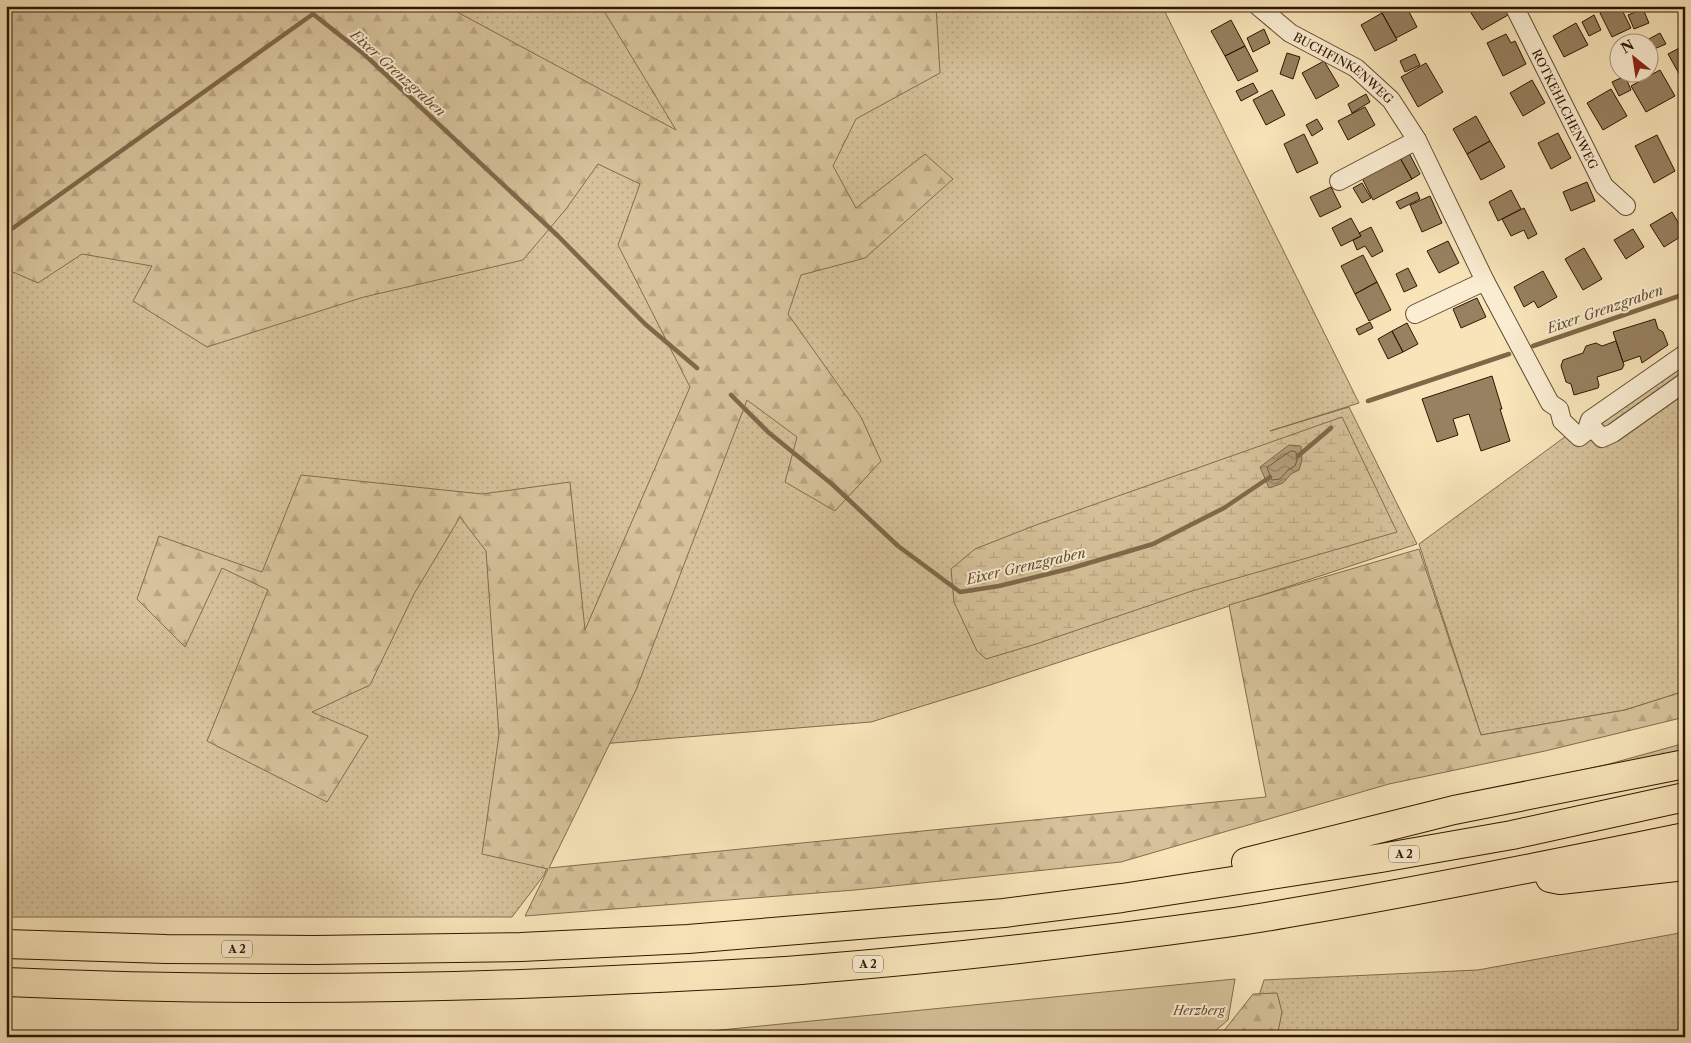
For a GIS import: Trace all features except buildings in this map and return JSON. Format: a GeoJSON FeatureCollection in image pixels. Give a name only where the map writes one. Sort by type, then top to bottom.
{"type":"FeatureCollection","features":[{"type":"Feature","properties":{"kind":"highway"},"geometry":{"type":"LineString","coordinates":[[1122,898],[1199,872],[1286,853],[1454,810],[1684,764]]}},
{"type":"Feature","properties":{"kind":"highway","name":"A 2"},"geometry":{"type":"LineString","coordinates":[[6,944],[166,949],[304,950],[522,947],[725,936],[1004,912],[1122,898],[1381,858],[1502,836],[1685,797]]}},
{"type":"Feature","properties":{"kind":"highway","name":"A 2"},"geometry":{"type":"LineString","coordinates":[[6,982],[172,987],[452,987],[505,986],[812,969],[1009,950],[1229,922],[1390,896],[1685,837]]}},
{"type":"Feature","properties":{"kind":"highway"},"geometry":{"type":"LineString","coordinates":[[1519,871],[1560,880],[1685,866]]}},
{"type":"Feature","properties":{"kind":"street","name":"ROTKEHLCHENWEG"},"geometry":{"type":"LineString","coordinates":[[1514,6],[1604,186],[1626,206]]}},
{"type":"Feature","properties":{"kind":"street","name":"BUCHFINKENWEG"},"geometry":{"type":"LineString","coordinates":[[1267,10],[1290,33],[1356,68],[1391,100],[1417,140],[1485,281],[1545,395],[1550,403],[1560,409],[1562,421],[1578,437],[1591,423]]}},
{"type":"Feature","properties":{"kind":"street"},"geometry":{"type":"LineString","coordinates":[[1339,181],[1417,140]]}},
{"type":"Feature","properties":{"kind":"street"},"geometry":{"type":"LineString","coordinates":[[1416,314],[1485,281]]}},
{"type":"Feature","properties":{"kind":"street"},"geometry":{"type":"LineString","coordinates":[[1685,354],[1591,423],[1602,438],[1613,433],[1685,382]]}},
{"type":"Feature","properties":{"kind":"green space"},"geometry":{"type":"Polygon","coordinates":[[[6,6],[1162,6],[1359,403],[1270,431],[1349,407],[1417,544],[987,686],[871,722],[601,744],[596,748],[544,875],[512,917],[6,917],[6,6]]]}},
{"type":"Feature","properties":{"kind":"green space"},"geometry":{"type":"Polygon","coordinates":[[[6,6],[446,6],[676,130],[601,6],[936,6],[940,73],[856,119],[833,166],[856,208],[925,154],[953,179],[865,258],[801,275],[788,314],[861,417],[881,461],[835,511],[785,482],[797,437],[747,400],[636,690],[549,868],[1266,797],[1229,605],[1419,549],[1481,735],[1625,710],[1685,691],[1685,717],[1545,751],[1389,784],[1121,862],[855,890],[525,916],[548,869],[482,854],[499,735],[486,551],[460,517],[414,594],[370,685],[312,712],[368,736],[327,802],[207,741],[268,590],[222,568],[185,647],[137,599],[159,536],[262,572],[301,475],[482,494],[570,482],[585,630],[690,387],[618,245],[640,184],[598,164],[566,209],[523,260],[364,297],[207,347],[133,301],[152,266],[82,254],[38,283],[6,269],[6,6]]]}},
{"type":"Feature","properties":{"kind":"green space"},"geometry":{"type":"Polygon","coordinates":[[[1685,346],[1685,691],[1625,710],[1481,735],[1419,544],[1685,346]]]}},
{"type":"Feature","properties":{"kind":"green space"},"geometry":{"type":"Polygon","coordinates":[[[1342,417],[1397,532],[1192,591],[986,659],[977,651],[954,602],[951,569],[975,549],[1036,525],[1342,417]]]}},
{"type":"Feature","properties":{"kind":"green space"},"geometry":{"type":"Polygon","coordinates":[[[1685,740],[1685,751],[1491,790],[1609,764],[1678,745],[1685,740]]]}},
{"type":"Feature","properties":{"kind":"green space"},"geometry":{"type":"Polygon","coordinates":[[[1685,932],[1685,1037],[1246,1037],[1264,980],[1478,970],[1685,932]]]}},
{"type":"Feature","properties":{"kind":"green space","name":"Herzberg"},"geometry":{"type":"Polygon","coordinates":[[[1235,979],[1228,1020],[1208,1037],[650,1037],[1235,979]]]}},
{"type":"Feature","properties":{"kind":"green space"},"geometry":{"type":"Polygon","coordinates":[[[1277,993],[1282,1012],[1277,1037],[1219,1037],[1253,994],[1277,993]]]}},
{"type":"Feature","properties":{"kind":"water"},"geometry":{"type":"Polygon","coordinates":[[[1289,445],[1301,446],[1302,460],[1299,470],[1291,474],[1283,483],[1269,488],[1260,467],[1289,445]]]}},
{"type":"Feature","properties":{"kind":"waterway","name":"Eixer Grenzgraben"},"geometry":{"type":"LineString","coordinates":[[6,233],[313,14],[365,55],[558,236],[645,324],[697,368]]}},
{"type":"Feature","properties":{"kind":"waterway","name":"Eixer Grenzgraben"},"geometry":{"type":"LineString","coordinates":[[1533,346],[1685,294]]}},
{"type":"Feature","properties":{"kind":"waterway","name":"Eixer Grenzgraben"},"geometry":{"type":"LineString","coordinates":[[1368,401],[1509,354]]}},
{"type":"Feature","properties":{"kind":"waterway","name":"Eixer Grenzgraben"},"geometry":{"type":"LineString","coordinates":[[731,395],[768,432],[833,485],[898,546],[960,592],[999,586],[1072,568],[1153,544],[1224,508],[1270,477]]}},
{"type":"Feature","properties":{"kind":"waterway","name":"Eixer Grenzgraben"},"geometry":{"type":"LineString","coordinates":[[1298,456],[1331,428]]}}]}
